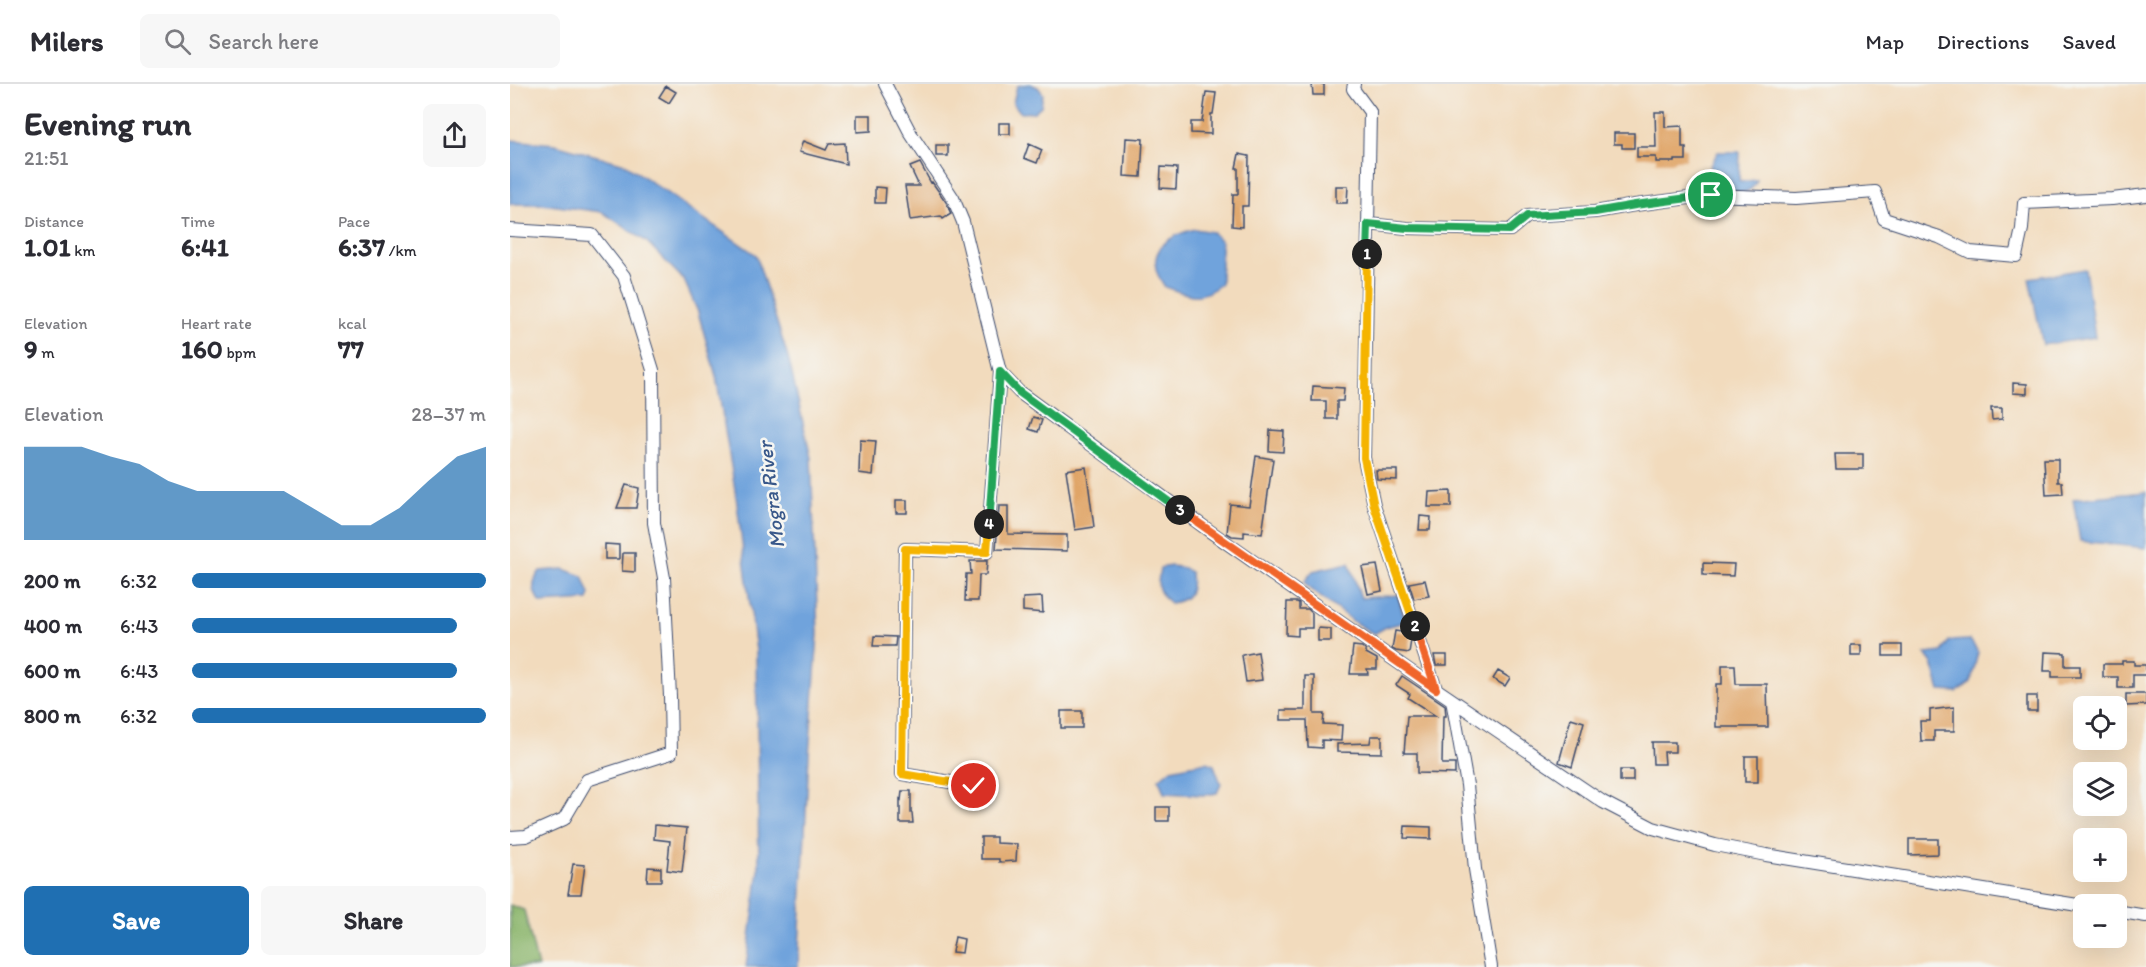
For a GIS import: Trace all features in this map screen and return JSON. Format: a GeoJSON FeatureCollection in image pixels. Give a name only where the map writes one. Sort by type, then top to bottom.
{"type":"FeatureCollection","features":[{"type":"Feature","properties":{"kind":"street"},"geometry":{"type":"LineString","coordinates":[[885,84],[910,134],[952,198],[963,222],[1000,372],[987,552],[905,549],[902,774],[974,786]]}},
{"type":"Feature","properties":{"kind":"street"},"geometry":{"type":"LineString","coordinates":[[1354,84],[1353,89],[1370,112],[1364,458],[1374,506],[1436,689]]}},
{"type":"Feature","properties":{"kind":"street"},"geometry":{"type":"LineString","coordinates":[[1368,224],[1407,228],[1510,230],[1527,216],[1595,212],[1711,195],[1796,198],[1875,192],[1884,219],[1938,237],[1970,252],[2016,256],[2022,229],[2024,203],[2146,195]]}},
{"type":"Feature","properties":{"kind":"street"},"geometry":{"type":"LineString","coordinates":[[510,230],[592,236],[624,276],[653,370],[654,523],[664,578],[671,753],[587,780],[564,819],[526,836],[510,837]]}},
{"type":"Feature","properties":{"kind":"street"},"geometry":{"type":"LineString","coordinates":[[1000,372],[1019,392],[1201,525],[1603,802],[1653,828],[1715,845],[1766,855],[2073,904]]}},
{"type":"Feature","properties":{"kind":"street"},"geometry":{"type":"LineString","coordinates":[[1452,700],[1467,785],[1475,869],[1491,967]]}},
{"type":"Feature","properties":{"kind":"street"},"geometry":{"type":"LineString","coordinates":[[2127,913],[2146,916]]}},
{"type":"Feature","properties":{"kind":"green space"},"geometry":{"type":"Polygon","coordinates":[[[510,905],[524,910],[538,967],[510,967],[510,905]]]}},
{"type":"Feature","properties":{"kind":"water"},"geometry":{"type":"Polygon","coordinates":[[[1030,84],[1038,87],[1043,94],[1041,106],[1034,112],[1021,113],[1013,103],[1017,86],[1030,84]]]}},
{"type":"Feature","properties":{"kind":"water","name":"Mogra River"},"geometry":{"type":"Polygon","coordinates":[[[510,140],[555,144],[625,164],[756,255],[789,361],[811,458],[818,634],[798,967],[746,967],[759,870],[756,651],[736,496],[716,376],[698,312],[684,280],[647,242],[602,212],[542,204],[510,204],[510,140]]]}},
{"type":"Feature","properties":{"kind":"water"},"geometry":{"type":"Polygon","coordinates":[[[1718,152],[1740,152],[1739,182],[1757,180],[1754,186],[1744,192],[1739,192],[1715,184],[1710,166],[1718,152]]]}},
{"type":"Feature","properties":{"kind":"water"},"geometry":{"type":"Polygon","coordinates":[[[1195,229],[1212,232],[1221,241],[1221,284],[1200,295],[1165,287],[1157,271],[1156,260],[1166,241],[1195,229]]]}},
{"type":"Feature","properties":{"kind":"water"},"geometry":{"type":"Polygon","coordinates":[[[2085,269],[2095,337],[2043,345],[2029,278],[2085,269]]]}},
{"type":"Feature","properties":{"kind":"water"},"geometry":{"type":"Polygon","coordinates":[[[2146,492],[2146,548],[2080,541],[2073,499],[2146,492]]]}},
{"type":"Feature","properties":{"kind":"water"},"geometry":{"type":"Polygon","coordinates":[[[1349,563],[1361,598],[1398,595],[1405,622],[1386,627],[1374,634],[1354,622],[1304,582],[1313,571],[1349,563]]]}},
{"type":"Feature","properties":{"kind":"water"},"geometry":{"type":"Polygon","coordinates":[[[1171,566],[1184,568],[1191,573],[1191,590],[1182,600],[1170,603],[1162,595],[1158,584],[1160,568],[1171,566]]]}},
{"type":"Feature","properties":{"kind":"water"},"geometry":{"type":"Polygon","coordinates":[[[564,569],[583,576],[590,594],[588,600],[541,603],[534,587],[540,571],[564,569]]]}},
{"type":"Feature","properties":{"kind":"water"},"geometry":{"type":"Polygon","coordinates":[[[1970,640],[1978,652],[1971,682],[1957,692],[1940,691],[1932,663],[1925,654],[1942,652],[1949,641],[1970,640]]]}},
{"type":"Feature","properties":{"kind":"water"},"geometry":{"type":"Polygon","coordinates":[[[1206,762],[1214,765],[1221,784],[1217,793],[1204,795],[1164,793],[1159,779],[1171,769],[1206,762]]]}},
{"type":"Feature","properties":{"kind":"building"},"geometry":{"type":"Polygon","coordinates":[[[1312,84],[1324,84],[1324,95],[1313,95],[1312,84]]]}},
{"type":"Feature","properties":{"kind":"building"},"geometry":{"type":"Polygon","coordinates":[[[666,86],[676,92],[669,103],[659,97],[666,86]]]}},
{"type":"Feature","properties":{"kind":"building"},"geometry":{"type":"Polygon","coordinates":[[[1206,92],[1216,93],[1213,114],[1211,114],[1211,134],[1191,133],[1191,122],[1202,122],[1206,92]]]}},
{"type":"Feature","properties":{"kind":"building"},"geometry":{"type":"Polygon","coordinates":[[[1655,112],[1665,112],[1665,127],[1682,126],[1682,148],[1686,148],[1686,160],[1656,162],[1656,157],[1637,157],[1637,147],[1656,147],[1655,112]]]}},
{"type":"Feature","properties":{"kind":"building"},"geometry":{"type":"Polygon","coordinates":[[[857,115],[871,115],[871,131],[857,132],[857,115]]]}},
{"type":"Feature","properties":{"kind":"building"},"geometry":{"type":"Polygon","coordinates":[[[999,123],[1010,123],[1010,134],[999,134],[999,123]]]}},
{"type":"Feature","properties":{"kind":"building"},"geometry":{"type":"Polygon","coordinates":[[[1614,133],[1634,133],[1634,148],[1622,148],[1622,144],[1614,144],[1614,133]]]}},
{"type":"Feature","properties":{"kind":"building"},"geometry":{"type":"Polygon","coordinates":[[[1126,138],[1143,139],[1141,177],[1124,176],[1126,138]]]}},
{"type":"Feature","properties":{"kind":"building"},"geometry":{"type":"Polygon","coordinates":[[[803,141],[826,150],[829,144],[845,143],[846,164],[799,152],[803,141]]]}},
{"type":"Feature","properties":{"kind":"building"},"geometry":{"type":"Polygon","coordinates":[[[1029,144],[1042,150],[1037,163],[1024,158],[1029,144]]]}},
{"type":"Feature","properties":{"kind":"building"},"geometry":{"type":"Polygon","coordinates":[[[936,145],[948,145],[948,156],[936,156],[936,145]]]}},
{"type":"Feature","properties":{"kind":"building"},"geometry":{"type":"Polygon","coordinates":[[[1239,154],[1249,156],[1248,206],[1242,206],[1242,227],[1232,226],[1233,194],[1238,194],[1238,168],[1236,168],[1239,154]]]}},
{"type":"Feature","properties":{"kind":"building"},"geometry":{"type":"Polygon","coordinates":[[[920,163],[931,183],[946,202],[951,214],[943,219],[941,216],[910,220],[905,186],[919,186],[910,167],[920,163]]]}},
{"type":"Feature","properties":{"kind":"building"},"geometry":{"type":"Polygon","coordinates":[[[1161,167],[1177,168],[1176,189],[1160,188],[1161,167]]]}},
{"type":"Feature","properties":{"kind":"building"},"geometry":{"type":"Polygon","coordinates":[[[1336,186],[1348,186],[1347,203],[1336,203],[1336,186]]]}},
{"type":"Feature","properties":{"kind":"building"},"geometry":{"type":"Polygon","coordinates":[[[875,187],[886,188],[885,203],[875,203],[875,187]]]}},
{"type":"Feature","properties":{"kind":"building"},"geometry":{"type":"Polygon","coordinates":[[[2013,383],[2027,384],[2027,394],[2013,393],[2013,383]]]}},
{"type":"Feature","properties":{"kind":"building"},"geometry":{"type":"Polygon","coordinates":[[[1313,386],[1344,388],[1343,401],[1337,401],[1337,419],[1326,419],[1326,401],[1312,401],[1313,386]]]}},
{"type":"Feature","properties":{"kind":"building"},"geometry":{"type":"Polygon","coordinates":[[[1991,408],[2002,408],[2002,419],[1992,420],[1991,408]]]}},
{"type":"Feature","properties":{"kind":"building"},"geometry":{"type":"Polygon","coordinates":[[[1033,417],[1042,420],[1038,432],[1029,429],[1033,417]]]}},
{"type":"Feature","properties":{"kind":"building"},"geometry":{"type":"Polygon","coordinates":[[[1270,430],[1284,431],[1283,452],[1269,451],[1270,430]]]}},
{"type":"Feature","properties":{"kind":"building"},"geometry":{"type":"Polygon","coordinates":[[[860,440],[876,441],[873,475],[859,473],[860,440]]]}},
{"type":"Feature","properties":{"kind":"building"},"geometry":{"type":"Polygon","coordinates":[[[1835,454],[1863,454],[1863,469],[1836,469],[1835,454]]]}},
{"type":"Feature","properties":{"kind":"building"},"geometry":{"type":"Polygon","coordinates":[[[1256,456],[1273,459],[1262,534],[1244,532],[1244,537],[1232,536],[1227,533],[1230,504],[1249,506],[1256,456]]]}},
{"type":"Feature","properties":{"kind":"building"},"geometry":{"type":"Polygon","coordinates":[[[2044,459],[2058,459],[2058,482],[2062,482],[2063,494],[2046,495],[2044,459]]]}},
{"type":"Feature","properties":{"kind":"building"},"geometry":{"type":"Polygon","coordinates":[[[1086,467],[1094,527],[1075,530],[1066,470],[1086,467]]]}},
{"type":"Feature","properties":{"kind":"building"},"geometry":{"type":"Polygon","coordinates":[[[1376,470],[1397,470],[1397,480],[1377,479],[1376,470]]]}},
{"type":"Feature","properties":{"kind":"building"},"geometry":{"type":"Polygon","coordinates":[[[626,485],[639,488],[636,508],[617,508],[626,485]]]}},
{"type":"Feature","properties":{"kind":"building"},"geometry":{"type":"Polygon","coordinates":[[[1451,491],[1451,507],[1428,507],[1429,492],[1451,491]]]}},
{"type":"Feature","properties":{"kind":"building"},"geometry":{"type":"Polygon","coordinates":[[[896,500],[907,500],[907,513],[896,513],[896,500]]]}},
{"type":"Feature","properties":{"kind":"building"},"geometry":{"type":"Polygon","coordinates":[[[999,506],[1008,506],[1008,534],[1067,535],[1067,551],[996,549],[999,506]]]}},
{"type":"Feature","properties":{"kind":"building"},"geometry":{"type":"Polygon","coordinates":[[[1420,516],[1431,517],[1430,530],[1419,530],[1420,516]]]}},
{"type":"Feature","properties":{"kind":"building"},"geometry":{"type":"Polygon","coordinates":[[[605,544],[619,545],[619,559],[605,559],[605,544]]]}},
{"type":"Feature","properties":{"kind":"building"},"geometry":{"type":"Polygon","coordinates":[[[623,553],[635,553],[635,572],[622,571],[623,553]]]}},
{"type":"Feature","properties":{"kind":"building"},"geometry":{"type":"Polygon","coordinates":[[[970,561],[987,561],[986,575],[979,575],[978,601],[965,601],[966,574],[971,574],[970,561]]]}},
{"type":"Feature","properties":{"kind":"building"},"geometry":{"type":"Polygon","coordinates":[[[1703,563],[1734,564],[1733,576],[1703,575],[1703,563]]]}},
{"type":"Feature","properties":{"kind":"building"},"geometry":{"type":"Polygon","coordinates":[[[1377,565],[1382,591],[1368,594],[1362,567],[1377,565]]]}},
{"type":"Feature","properties":{"kind":"building"},"geometry":{"type":"Polygon","coordinates":[[[1425,580],[1429,596],[1414,599],[1409,583],[1425,580]]]}},
{"type":"Feature","properties":{"kind":"building"},"geometry":{"type":"Polygon","coordinates":[[[1042,597],[1043,613],[1023,611],[1023,598],[1042,597]]]}},
{"type":"Feature","properties":{"kind":"building"},"geometry":{"type":"Polygon","coordinates":[[[1287,602],[1297,602],[1299,609],[1308,609],[1312,613],[1312,628],[1298,628],[1298,636],[1286,635],[1287,602]]]}},
{"type":"Feature","properties":{"kind":"building"},"geometry":{"type":"Polygon","coordinates":[[[1318,628],[1331,629],[1331,641],[1318,641],[1318,628]]]}},
{"type":"Feature","properties":{"kind":"building"},"geometry":{"type":"Polygon","coordinates":[[[1395,631],[1408,633],[1411,640],[1409,653],[1392,649],[1395,631]]]}},
{"type":"Feature","properties":{"kind":"building"},"geometry":{"type":"Polygon","coordinates":[[[874,636],[896,637],[895,646],[873,646],[874,636]]]}},
{"type":"Feature","properties":{"kind":"building"},"geometry":{"type":"Polygon","coordinates":[[[1851,645],[1861,645],[1861,656],[1851,656],[1851,645]]]}},
{"type":"Feature","properties":{"kind":"building"},"geometry":{"type":"Polygon","coordinates":[[[1883,645],[1902,645],[1902,656],[1883,656],[1883,645]]]}},
{"type":"Feature","properties":{"kind":"building"},"geometry":{"type":"Polygon","coordinates":[[[1353,646],[1362,647],[1366,653],[1377,659],[1377,669],[1367,669],[1368,674],[1350,674],[1353,646]]]}},
{"type":"Feature","properties":{"kind":"building"},"geometry":{"type":"Polygon","coordinates":[[[1258,652],[1262,680],[1246,682],[1242,655],[1258,652]]]}},
{"type":"Feature","properties":{"kind":"building"},"geometry":{"type":"Polygon","coordinates":[[[2045,652],[2065,653],[2065,666],[2080,666],[2080,677],[2052,677],[2052,671],[2044,671],[2045,652]]]}},
{"type":"Feature","properties":{"kind":"building"},"geometry":{"type":"Polygon","coordinates":[[[1434,655],[1447,655],[1447,665],[1436,665],[1434,655]]]}},
{"type":"Feature","properties":{"kind":"building"},"geometry":{"type":"Polygon","coordinates":[[[2122,661],[2134,661],[2134,665],[2146,665],[2146,675],[2133,675],[2133,688],[2118,688],[2118,677],[2103,677],[2103,664],[2122,664],[2122,661]]]}},
{"type":"Feature","properties":{"kind":"building"},"geometry":{"type":"Polygon","coordinates":[[[1722,665],[1735,665],[1736,684],[1767,684],[1768,727],[1716,727],[1716,684],[1722,684],[1722,665]]]}},
{"type":"Feature","properties":{"kind":"building"},"geometry":{"type":"Polygon","coordinates":[[[1498,671],[1510,678],[1505,686],[1493,679],[1498,671]]]}},
{"type":"Feature","properties":{"kind":"building"},"geometry":{"type":"Polygon","coordinates":[[[1305,676],[1314,676],[1314,714],[1324,714],[1323,724],[1342,725],[1341,741],[1322,740],[1322,748],[1308,747],[1307,720],[1281,720],[1281,710],[1305,710],[1305,676]]]}},
{"type":"Feature","properties":{"kind":"building"},"geometry":{"type":"Polygon","coordinates":[[[1402,676],[1445,705],[1442,764],[1455,764],[1455,774],[1417,773],[1417,753],[1404,753],[1407,716],[1436,716],[1408,698],[1410,694],[1396,685],[1402,676]]]}},
{"type":"Feature","properties":{"kind":"building"},"geometry":{"type":"Polygon","coordinates":[[[2126,694],[2146,694],[2146,705],[2127,706],[2126,694]]]}},
{"type":"Feature","properties":{"kind":"building"},"geometry":{"type":"Polygon","coordinates":[[[2027,696],[2037,696],[2037,711],[2027,711],[2027,696]]]}},
{"type":"Feature","properties":{"kind":"building"},"geometry":{"type":"Polygon","coordinates":[[[1954,707],[1954,731],[1934,731],[1934,741],[1921,741],[1920,721],[1930,721],[1930,710],[1954,707]]]}},
{"type":"Feature","properties":{"kind":"building"},"geometry":{"type":"Polygon","coordinates":[[[1061,711],[1082,711],[1082,728],[1061,728],[1061,711]]]}},
{"type":"Feature","properties":{"kind":"building"},"geometry":{"type":"Polygon","coordinates":[[[1571,718],[1584,722],[1572,767],[1559,762],[1571,718]]]}},
{"type":"Feature","properties":{"kind":"building"},"geometry":{"type":"Polygon","coordinates":[[[1371,736],[1382,736],[1382,753],[1337,752],[1337,744],[1370,743],[1371,736]]]}},
{"type":"Feature","properties":{"kind":"building"},"geometry":{"type":"Polygon","coordinates":[[[1652,742],[1675,742],[1675,752],[1664,752],[1665,764],[1653,764],[1652,742]]]}},
{"type":"Feature","properties":{"kind":"building"},"geometry":{"type":"Polygon","coordinates":[[[1745,756],[1758,756],[1758,782],[1745,782],[1745,756]]]}},
{"type":"Feature","properties":{"kind":"building"},"geometry":{"type":"Polygon","coordinates":[[[1620,770],[1633,770],[1633,781],[1620,781],[1620,770]]]}},
{"type":"Feature","properties":{"kind":"building"},"geometry":{"type":"Polygon","coordinates":[[[902,791],[911,791],[913,823],[900,823],[902,791]]]}},
{"type":"Feature","properties":{"kind":"building"},"geometry":{"type":"Polygon","coordinates":[[[1156,807],[1169,807],[1169,821],[1156,821],[1156,807]]]}},
{"type":"Feature","properties":{"kind":"building"},"geometry":{"type":"Polygon","coordinates":[[[655,825],[687,828],[682,872],[667,870],[670,841],[654,839],[655,825]]]}},
{"type":"Feature","properties":{"kind":"building"},"geometry":{"type":"Polygon","coordinates":[[[1405,826],[1431,827],[1431,839],[1404,838],[1405,826]]]}},
{"type":"Feature","properties":{"kind":"building"},"geometry":{"type":"Polygon","coordinates":[[[981,837],[996,837],[996,843],[1017,844],[1016,861],[999,862],[999,859],[981,859],[981,837]]]}},
{"type":"Feature","properties":{"kind":"building"},"geometry":{"type":"Polygon","coordinates":[[[1909,839],[1938,839],[1938,854],[1909,855],[1909,839]]]}},
{"type":"Feature","properties":{"kind":"building"},"geometry":{"type":"Polygon","coordinates":[[[573,864],[585,865],[581,894],[568,894],[573,864]]]}},
{"type":"Feature","properties":{"kind":"building"},"geometry":{"type":"Polygon","coordinates":[[[648,867],[661,868],[661,881],[647,881],[648,867]]]}},
{"type":"Feature","properties":{"kind":"building"},"geometry":{"type":"Polygon","coordinates":[[[955,937],[964,939],[962,953],[952,952],[955,937]]]}},
{"type":"Feature","properties":{"kind":"route"},"geometry":{"type":"LineString","coordinates":[[974,786],[902,774],[905,549],[987,552],[994,430],[1000,372],[1019,392],[1211,532],[1436,689],[1374,506],[1364,458],[1368,224],[1407,228],[1510,230],[1527,216],[1595,212],[1711,195]]}}]}
